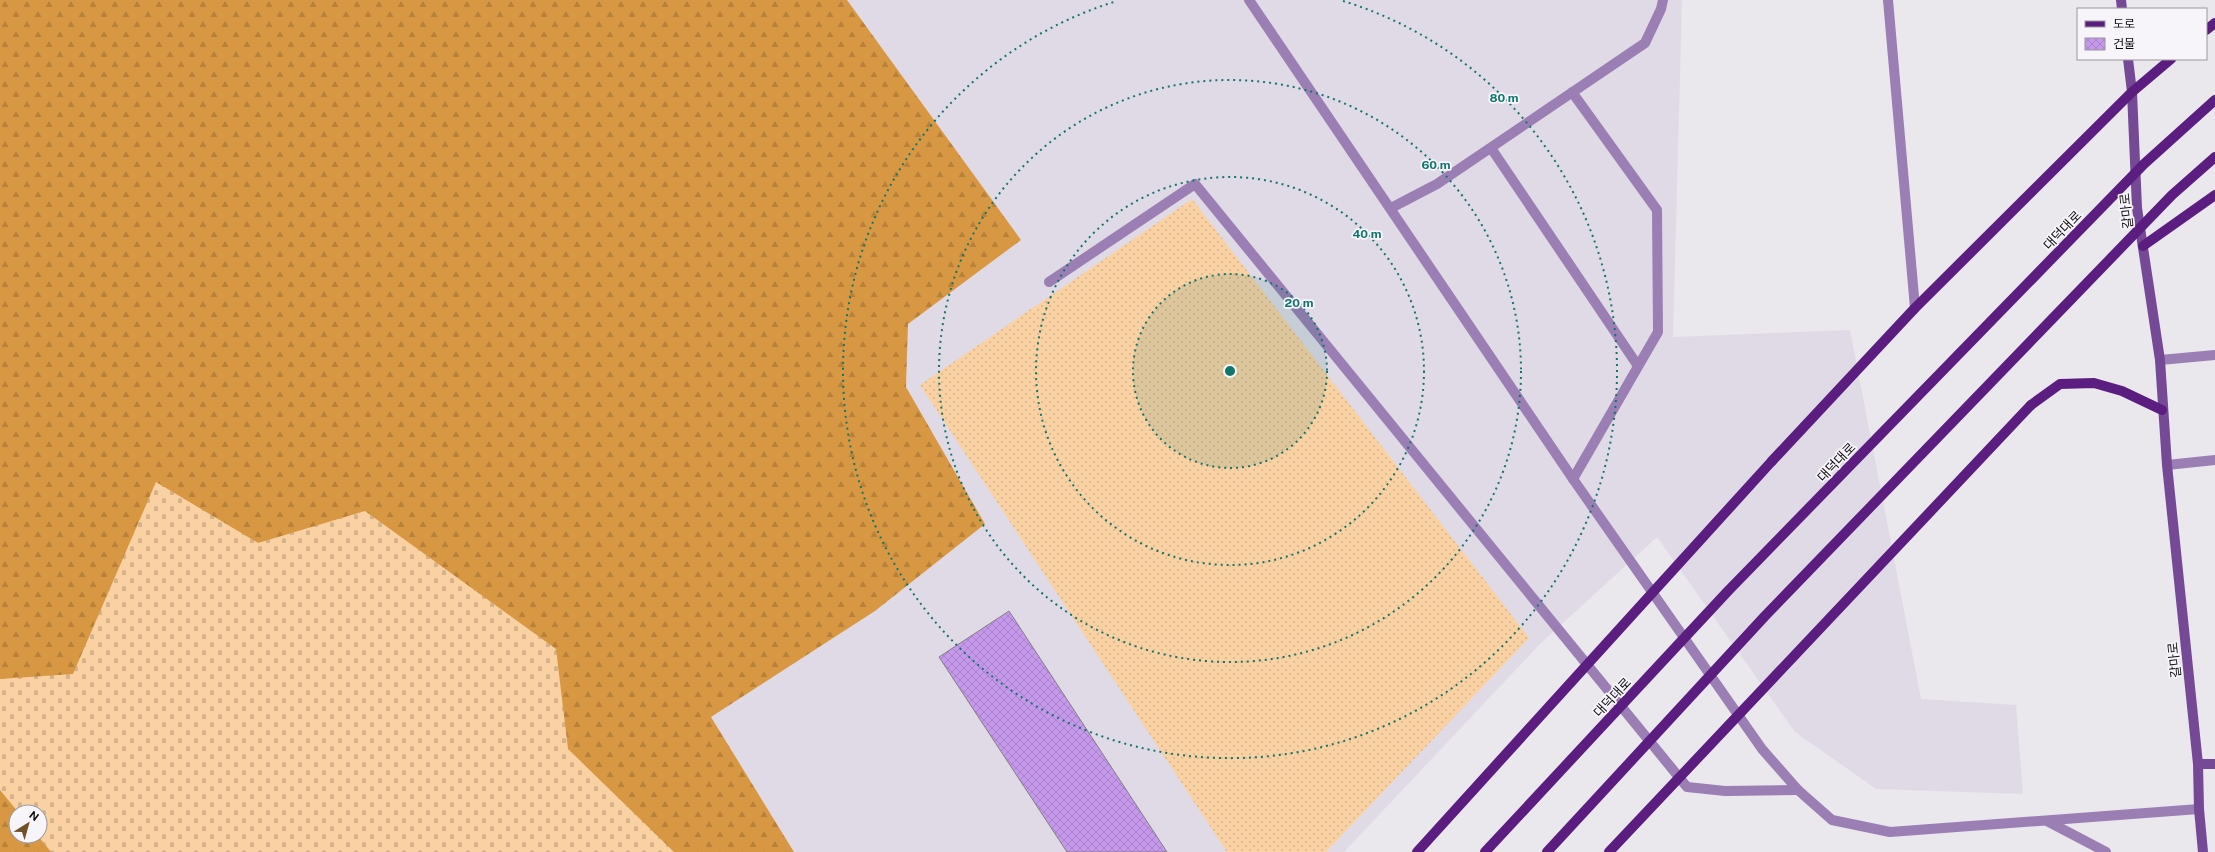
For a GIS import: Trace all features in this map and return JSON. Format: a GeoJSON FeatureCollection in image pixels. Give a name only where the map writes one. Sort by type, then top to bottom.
{"type":"FeatureCollection","features":[{"type":"Feature","properties":{"kind":"main road"},"geometry":{"type":"LineString","coordinates":[[2207,29],[2215,23]]}},
{"type":"Feature","properties":{"kind":"main road","name":"갈마로"},"geometry":{"type":"LineString","coordinates":[[2128,60],[2132,92],[2137,208],[2160,360],[2162,410],[2167,465],[2198,764],[2198,809],[2203,852]]}},
{"type":"Feature","properties":{"kind":"main road"},"geometry":{"type":"LineString","coordinates":[[1417,852],[1772,461],[1915,308],[2132,92],[2170,60]]}},
{"type":"Feature","properties":{"kind":"main road","name":"대덕대로"},"geometry":{"type":"LineString","coordinates":[[1485,852],[1728,591],[2144,164],[2215,100]]}},
{"type":"Feature","properties":{"kind":"main road"},"geometry":{"type":"LineString","coordinates":[[1547,852],[1765,616],[2172,195],[2215,157]]}},
{"type":"Feature","properties":{"kind":"main road"},"geometry":{"type":"LineString","coordinates":[[2143,246],[2215,195]]}},
{"type":"Feature","properties":{"kind":"main road"},"geometry":{"type":"LineString","coordinates":[[1609,852],[2031,405],[2060,384],[2094,383],[2122,391],[2162,410]]}},
{"type":"Feature","properties":{"kind":"main road"},"geometry":{"type":"LineString","coordinates":[[2198,764],[2215,764]]}},
{"type":"Feature","properties":{"kind":"street"},"geometry":{"type":"LineString","coordinates":[[1249,0],[1573,479],[1762,749],[1798,790],[1832,820],[1890,832],[2198,809]]}},
{"type":"Feature","properties":{"kind":"street"},"geometry":{"type":"LineString","coordinates":[[1391,208],[1437,184],[1645,43],[1661,9],[1663,0]]}},
{"type":"Feature","properties":{"kind":"street"},"geometry":{"type":"LineString","coordinates":[[1888,0],[1915,308]]}},
{"type":"Feature","properties":{"kind":"street"},"geometry":{"type":"LineString","coordinates":[[1572,92],[1657,210],[1658,332],[1573,479]]}},
{"type":"Feature","properties":{"kind":"street"},"geometry":{"type":"LineString","coordinates":[[1490,148],[1638,366]]}},
{"type":"Feature","properties":{"kind":"street"},"geometry":{"type":"LineString","coordinates":[[1049,282],[1196,184],[1687,787],[1725,791],[1798,790]]}},
{"type":"Feature","properties":{"kind":"street"},"geometry":{"type":"LineString","coordinates":[[2160,360],[2215,355]]}},
{"type":"Feature","properties":{"kind":"street"},"geometry":{"type":"LineString","coordinates":[[2167,465],[2215,460]]}},
{"type":"Feature","properties":{"kind":"street"},"geometry":{"type":"LineString","coordinates":[[2047,821],[2106,852]]}},
{"type":"Feature","properties":{"kind":"shaded area"},"geometry":{"type":"Polygon","coordinates":[[[847,0],[1682,0],[1673,337],[1850,330],[1921,699],[2016,705],[2023,794],[1876,789],[1795,732],[1657,537],[1540,644],[1344,852],[794,852],[711,717],[875,611],[985,524],[906,387],[908,324],[1021,240],[847,0]]]}},
{"type":"Feature","properties":{"kind":"green space"},"geometry":{"type":"Polygon","coordinates":[[[0,0],[847,0],[1021,240],[908,324],[906,387],[985,524],[875,611],[711,717],[794,852],[0,852],[0,0]]]}},
{"type":"Feature","properties":{"kind":"green space"},"geometry":{"type":"Polygon","coordinates":[[[1192,199],[1529,638],[1326,852],[1227,852],[920,385],[1192,199]]]}},
{"type":"Feature","properties":{"kind":"green space"},"geometry":{"type":"Polygon","coordinates":[[[156,482],[258,543],[365,511],[556,649],[568,749],[674,852],[51,852],[44,844],[48,844],[48,804],[11,804],[0,790],[0,679],[73,674],[156,482]]]}},
{"type":"Feature","properties":{"kind":"building"},"geometry":{"type":"Polygon","coordinates":[[[1009,611],[1167,852],[1067,852],[939,657],[1009,611]]]}}]}
